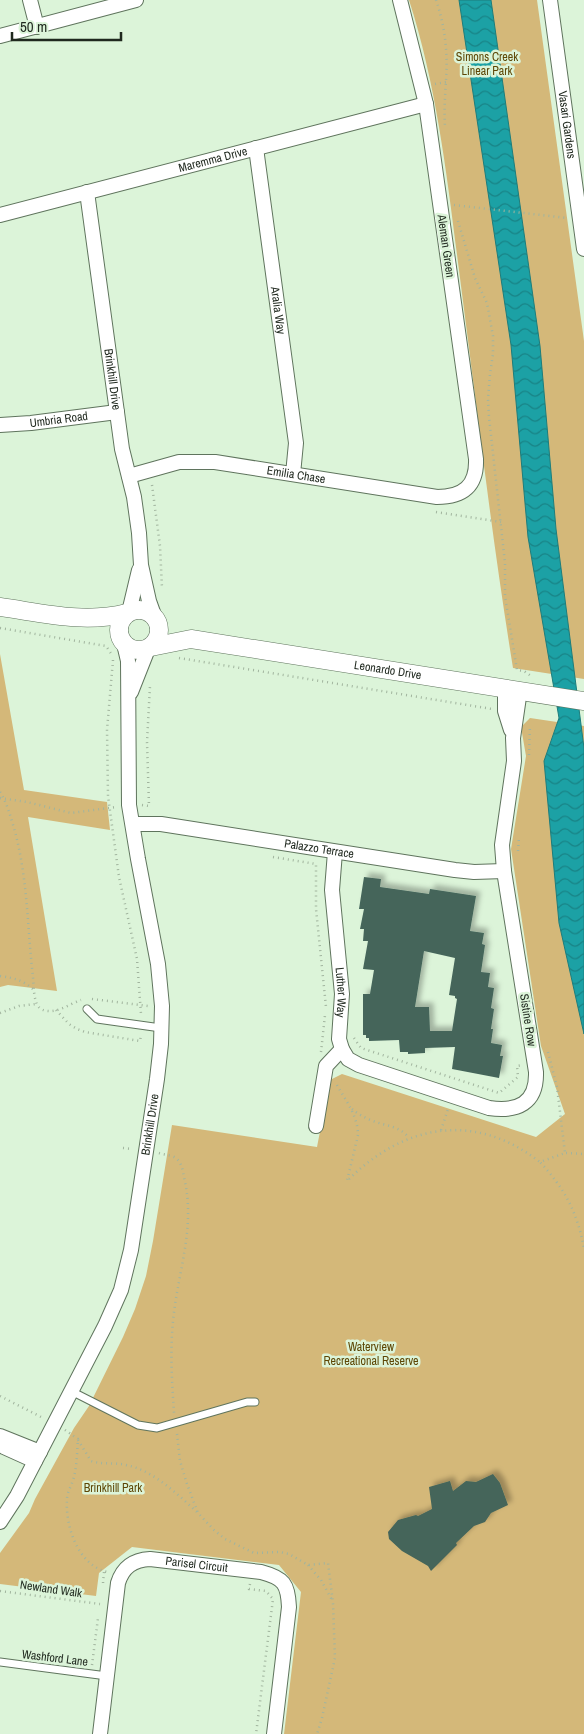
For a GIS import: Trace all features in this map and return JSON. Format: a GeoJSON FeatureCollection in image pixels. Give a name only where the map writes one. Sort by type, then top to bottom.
{"type":"FeatureCollection","features":[{"type":"Feature","properties":{"kind":"street"},"geometry":{"type":"LineString","coordinates":[[30,0],[37,27]]}},
{"type":"Feature","properties":{"kind":"street"},"geometry":{"type":"LineString","coordinates":[[0,36],[136,0]]}},
{"type":"Feature","properties":{"kind":"street","name":"Aleman Green"},"geometry":{"type":"LineString","coordinates":[[400,0],[426,104],[476,459],[475,476],[464,491]]}},
{"type":"Feature","properties":{"kind":"street","name":"Vasari Gardens"},"geometry":{"type":"LineString","coordinates":[[550,0],[581,200],[584,249]]}},
{"type":"Feature","properties":{"kind":"street","name":"Maremma Drive"},"geometry":{"type":"LineString","coordinates":[[0,215],[426,104]]}},
{"type":"Feature","properties":{"kind":"street","name":"Aralia Way"},"geometry":{"type":"LineString","coordinates":[[256,148],[295,432],[296,453],[293,474]]}},
{"type":"Feature","properties":{"kind":"street","name":"Brinkhill Drive"},"geometry":{"type":"LineString","coordinates":[[87,192],[122,450],[138,522],[141,564],[154,616]]}},
{"type":"Feature","properties":{"kind":"street","name":"Umbria Road"},"geometry":{"type":"LineString","coordinates":[[0,426],[117,412]]}},
{"type":"Feature","properties":{"kind":"street","name":"Emilia Chase"},"geometry":{"type":"LineString","coordinates":[[129,476],[164,465],[194,460],[242,465],[437,497],[448,497],[464,491]]}},
{"type":"Feature","properties":{"kind":"street","name":"Brinkhill Drive"},"geometry":{"type":"LineString","coordinates":[[128,612],[141,564]]}},
{"type":"Feature","properties":{"kind":"street"},"geometry":{"type":"LineString","coordinates":[[0,607],[79,619],[110,618],[142,609],[154,616],[159,622],[159,636],[149,648],[122,651]]}},
{"type":"Feature","properties":{"kind":"street"},"geometry":{"type":"LineString","coordinates":[[122,651],[118,630],[128,612]]}},
{"type":"Feature","properties":{"kind":"street","name":"Leonardo Drive"},"geometry":{"type":"LineString","coordinates":[[154,616],[191,639]]}},
{"type":"Feature","properties":{"kind":"street"},"geometry":{"type":"LineString","coordinates":[[79,619],[108,632],[122,651]]}},
{"type":"Feature","properties":{"kind":"street","name":"Leonardo Drive"},"geometry":{"type":"LineString","coordinates":[[149,648],[191,639],[584,701]]}},
{"type":"Feature","properties":{"kind":"street","name":"Brinkhill Drive"},"geometry":{"type":"LineString","coordinates":[[129,699],[149,648]]}},
{"type":"Feature","properties":{"kind":"street","name":"Brinkhill Drive"},"geometry":{"type":"LineString","coordinates":[[0,1522],[17,1496],[105,1326],[121,1290],[131,1250],[157,1079],[162,1028],[162,1006],[158,964],[129,805],[129,699],[122,651]]}},
{"type":"Feature","properties":{"kind":"street","name":"Sistine Row"},"geometry":{"type":"LineString","coordinates":[[342,1049],[348,1059],[359,1065],[489,1108],[514,1109],[523,1104],[534,1088],[536,1080],[535,1064],[504,870],[502,845],[514,761],[511,713],[526,691]]}},
{"type":"Feature","properties":{"kind":"street","name":"Palazzo Terrace"},"geometry":{"type":"LineString","coordinates":[[133,824],[161,824],[455,870],[474,872],[504,870]]}},
{"type":"Feature","properties":{"kind":"street","name":"Luther Way"},"geometry":{"type":"LineString","coordinates":[[335,852],[332,890],[342,994],[339,1029],[342,1049]]}},
{"type":"Feature","properties":{"kind":"street"},"geometry":{"type":"LineString","coordinates":[[316,1126],[326,1066],[342,1049]]}},
{"type":"Feature","properties":{"kind":"street"},"geometry":{"type":"LineString","coordinates":[[0,1436],[37,1456]]}},
{"type":"Feature","properties":{"kind":"street"},"geometry":{"type":"LineString","coordinates":[[0,1445],[37,1456]]}},
{"type":"Feature","properties":{"kind":"street","name":"Parisel Circuit"},"geometry":{"type":"LineString","coordinates":[[120,1574],[131,1564],[150,1559],[251,1571],[279,1578],[283,1582],[289,1597],[289,1607],[274,1734]]}},
{"type":"Feature","properties":{"kind":"street"},"geometry":{"type":"LineString","coordinates":[[100,1734],[120,1574]]}},
{"type":"Feature","properties":{"kind":"lane"},"geometry":{"type":"LineString","coordinates":[[87,1010],[97,1019],[162,1028]]}},
{"type":"Feature","properties":{"kind":"lane"},"geometry":{"type":"LineString","coordinates":[[71,1391],[138,1425],[157,1428],[247,1402],[256,1402]]}},
{"type":"Feature","properties":{"kind":"lane","name":"Washford Lane"},"geometry":{"type":"LineString","coordinates":[[0,1662],[107,1676]]}},
{"type":"Feature","properties":{"kind":"path"},"geometry":{"type":"LineString","coordinates":[[436,0],[443,22],[446,43],[446,82],[443,110],[445,128]]}},
{"type":"Feature","properties":{"kind":"path"},"geometry":{"type":"LineString","coordinates":[[526,691],[537,681],[524,671],[517,670],[506,596],[506,563],[488,399],[493,336],[486,303],[468,258],[454,205],[565,218]]}},
{"type":"Feature","properties":{"kind":"path"},"geometry":{"type":"LineString","coordinates":[[156,484],[151,485],[160,546],[162,592]]}},
{"type":"Feature","properties":{"kind":"path"},"geometry":{"type":"LineString","coordinates":[[436,512],[501,522]]}},
{"type":"Feature","properties":{"kind":"path"},"geometry":{"type":"LineString","coordinates":[[0,628],[106,646],[122,651],[107,730],[109,808],[118,877],[137,959],[142,1025],[140,1041],[85,1032],[69,1024],[56,1010]]}},
{"type":"Feature","properties":{"kind":"path"},"geometry":{"type":"LineString","coordinates":[[175,657],[531,715],[528,757]]}},
{"type":"Feature","properties":{"kind":"path"},"geometry":{"type":"LineString","coordinates":[[0,798],[27,802],[71,813],[129,805],[149,806],[147,742],[151,679]]}},
{"type":"Feature","properties":{"kind":"path"},"geometry":{"type":"LineString","coordinates":[[0,792],[17,838],[23,871],[29,915],[36,1004],[41,1009],[49,1011],[87,999],[162,1006]]}},
{"type":"Feature","properties":{"kind":"path"},"geometry":{"type":"LineString","coordinates":[[518,852],[519,836]]}},
{"type":"Feature","properties":{"kind":"path"},"geometry":{"type":"LineString","coordinates":[[0,976],[20,979],[35,991]]}},
{"type":"Feature","properties":{"kind":"path"},"geometry":{"type":"LineString","coordinates":[[0,1013],[19,1006],[36,1004]]}},
{"type":"Feature","properties":{"kind":"path"},"geometry":{"type":"LineString","coordinates":[[354,1038],[361,1048],[499,1093],[518,1077],[517,1066],[551,1061]]}},
{"type":"Feature","properties":{"kind":"path"},"geometry":{"type":"LineString","coordinates":[[546,1045],[557,1088],[565,1153]]}},
{"type":"Feature","properties":{"kind":"path"},"geometry":{"type":"LineString","coordinates":[[441,1130],[452,1095]]}},
{"type":"Feature","properties":{"kind":"path"},"geometry":{"type":"LineString","coordinates":[[350,1108],[374,1121],[398,1128],[405,1132],[409,1138]]}},
{"type":"Feature","properties":{"kind":"path"},"geometry":{"type":"LineString","coordinates":[[123,1148],[169,1155],[179,1161],[187,1189],[189,1229],[176,1295],[171,1353],[175,1424],[180,1461],[198,1513]]}},
{"type":"Feature","properties":{"kind":"path"},"geometry":{"type":"LineString","coordinates":[[584,1154],[565,1153],[540,1162],[554,1177],[572,1205],[584,1248]]}},
{"type":"Feature","properties":{"kind":"path"},"geometry":{"type":"LineString","coordinates":[[0,1396],[34,1413]]}},
{"type":"Feature","properties":{"kind":"path"},"geometry":{"type":"LineString","coordinates":[[54,1424],[78,1439],[91,1461],[104,1464],[126,1464],[143,1470],[182,1498],[225,1539],[242,1549],[254,1553],[280,1552],[289,1554],[308,1565],[321,1580],[333,1603]]}},
{"type":"Feature","properties":{"kind":"path"},"geometry":{"type":"LineString","coordinates":[[78,1439],[74,1477],[67,1498],[72,1538],[81,1553],[94,1565],[104,1572],[120,1574]]}},
{"type":"Feature","properties":{"kind":"path"},"geometry":{"type":"LineString","coordinates":[[308,1565],[328,1563],[333,1603],[335,1658],[317,1734]]}},
{"type":"Feature","properties":{"kind":"path"},"geometry":{"type":"LineString","coordinates":[[251,1571],[249,1588],[266,1591],[272,1599],[256,1734]]}},
{"type":"Feature","properties":{"kind":"path"},"geometry":{"type":"LineString","coordinates":[[102,1588],[104,1572]]}},
{"type":"Feature","properties":{"kind":"path","name":"Newland Walk"},"geometry":{"type":"LineString","coordinates":[[0,1591],[100,1604],[101,1596]]}},
{"type":"Feature","properties":{"kind":"path"},"geometry":{"type":"LineString","coordinates":[[91,1674],[99,1614]]}},
{"type":"Feature","properties":{"kind":"green space","name":"Simons Creek Linear Park"},"geometry":{"type":"Polygon","coordinates":[[[409,0],[537,0],[584,341],[584,679],[513,668],[491,522],[441,138],[428,68],[409,0]]]}},
{"type":"Feature","properties":{"kind":"green space"},"geometry":{"type":"Polygon","coordinates":[[[0,654],[24,790],[107,802],[110,830],[28,817],[57,991],[8,985],[0,987],[0,654]]]}},
{"type":"Feature","properties":{"kind":"green space","name":"Waterview Recreational Reserve"},"geometry":{"type":"Polygon","coordinates":[[[530,718],[584,726],[584,1734],[284,1734],[301,1592],[279,1565],[132,1547],[99,1573],[96,1596],[0,1584],[0,1553],[29,1513],[74,1428],[89,1406],[135,1309],[146,1276],[172,1125],[317,1147],[330,1080],[342,1074],[536,1137],[565,1114],[541,1046],[511,849],[526,756],[521,727],[530,718]]]}},
{"type":"Feature","properties":{"kind":"water"},"geometry":{"type":"Polygon","coordinates":[[[459,0],[491,0],[540,346],[556,529],[584,748],[584,1034],[559,923],[544,761],[559,718],[528,537],[511,345],[459,0]]]}},
{"type":"Feature","properties":{"kind":"building"},"geometry":{"type":"Polygon","coordinates":[[[364,877],[381,879],[380,887],[429,894],[430,889],[476,896],[470,931],[484,933],[482,944],[485,945],[481,972],[490,973],[488,987],[494,988],[491,1008],[494,1009],[491,1043],[502,1045],[500,1056],[503,1056],[499,1078],[452,1069],[455,1047],[425,1048],[425,1053],[408,1054],[408,1052],[400,1052],[399,1040],[369,1041],[366,1035],[363,1035],[363,994],[370,994],[374,970],[363,969],[368,941],[363,941],[364,929],[360,929],[364,909],[359,909],[364,877]],[[424,951],[415,1007],[429,1007],[430,1031],[452,1031],[457,999],[455,996],[449,995],[455,958],[424,951]]]}},
{"type":"Feature","properties":{"kind":"building"},"geometry":{"type":"Polygon","coordinates":[[[493,1474],[500,1483],[508,1505],[491,1513],[485,1522],[474,1526],[431,1571],[428,1566],[402,1551],[389,1539],[388,1532],[398,1520],[418,1516],[432,1509],[429,1487],[450,1481],[453,1491],[466,1481],[476,1482],[493,1474]]]}},
{"type":"Feature","properties":{"kind":"park label","name":"Brinkhill Park"},"geometry":{"type":"Point","coordinates":[113,1488]}}]}
